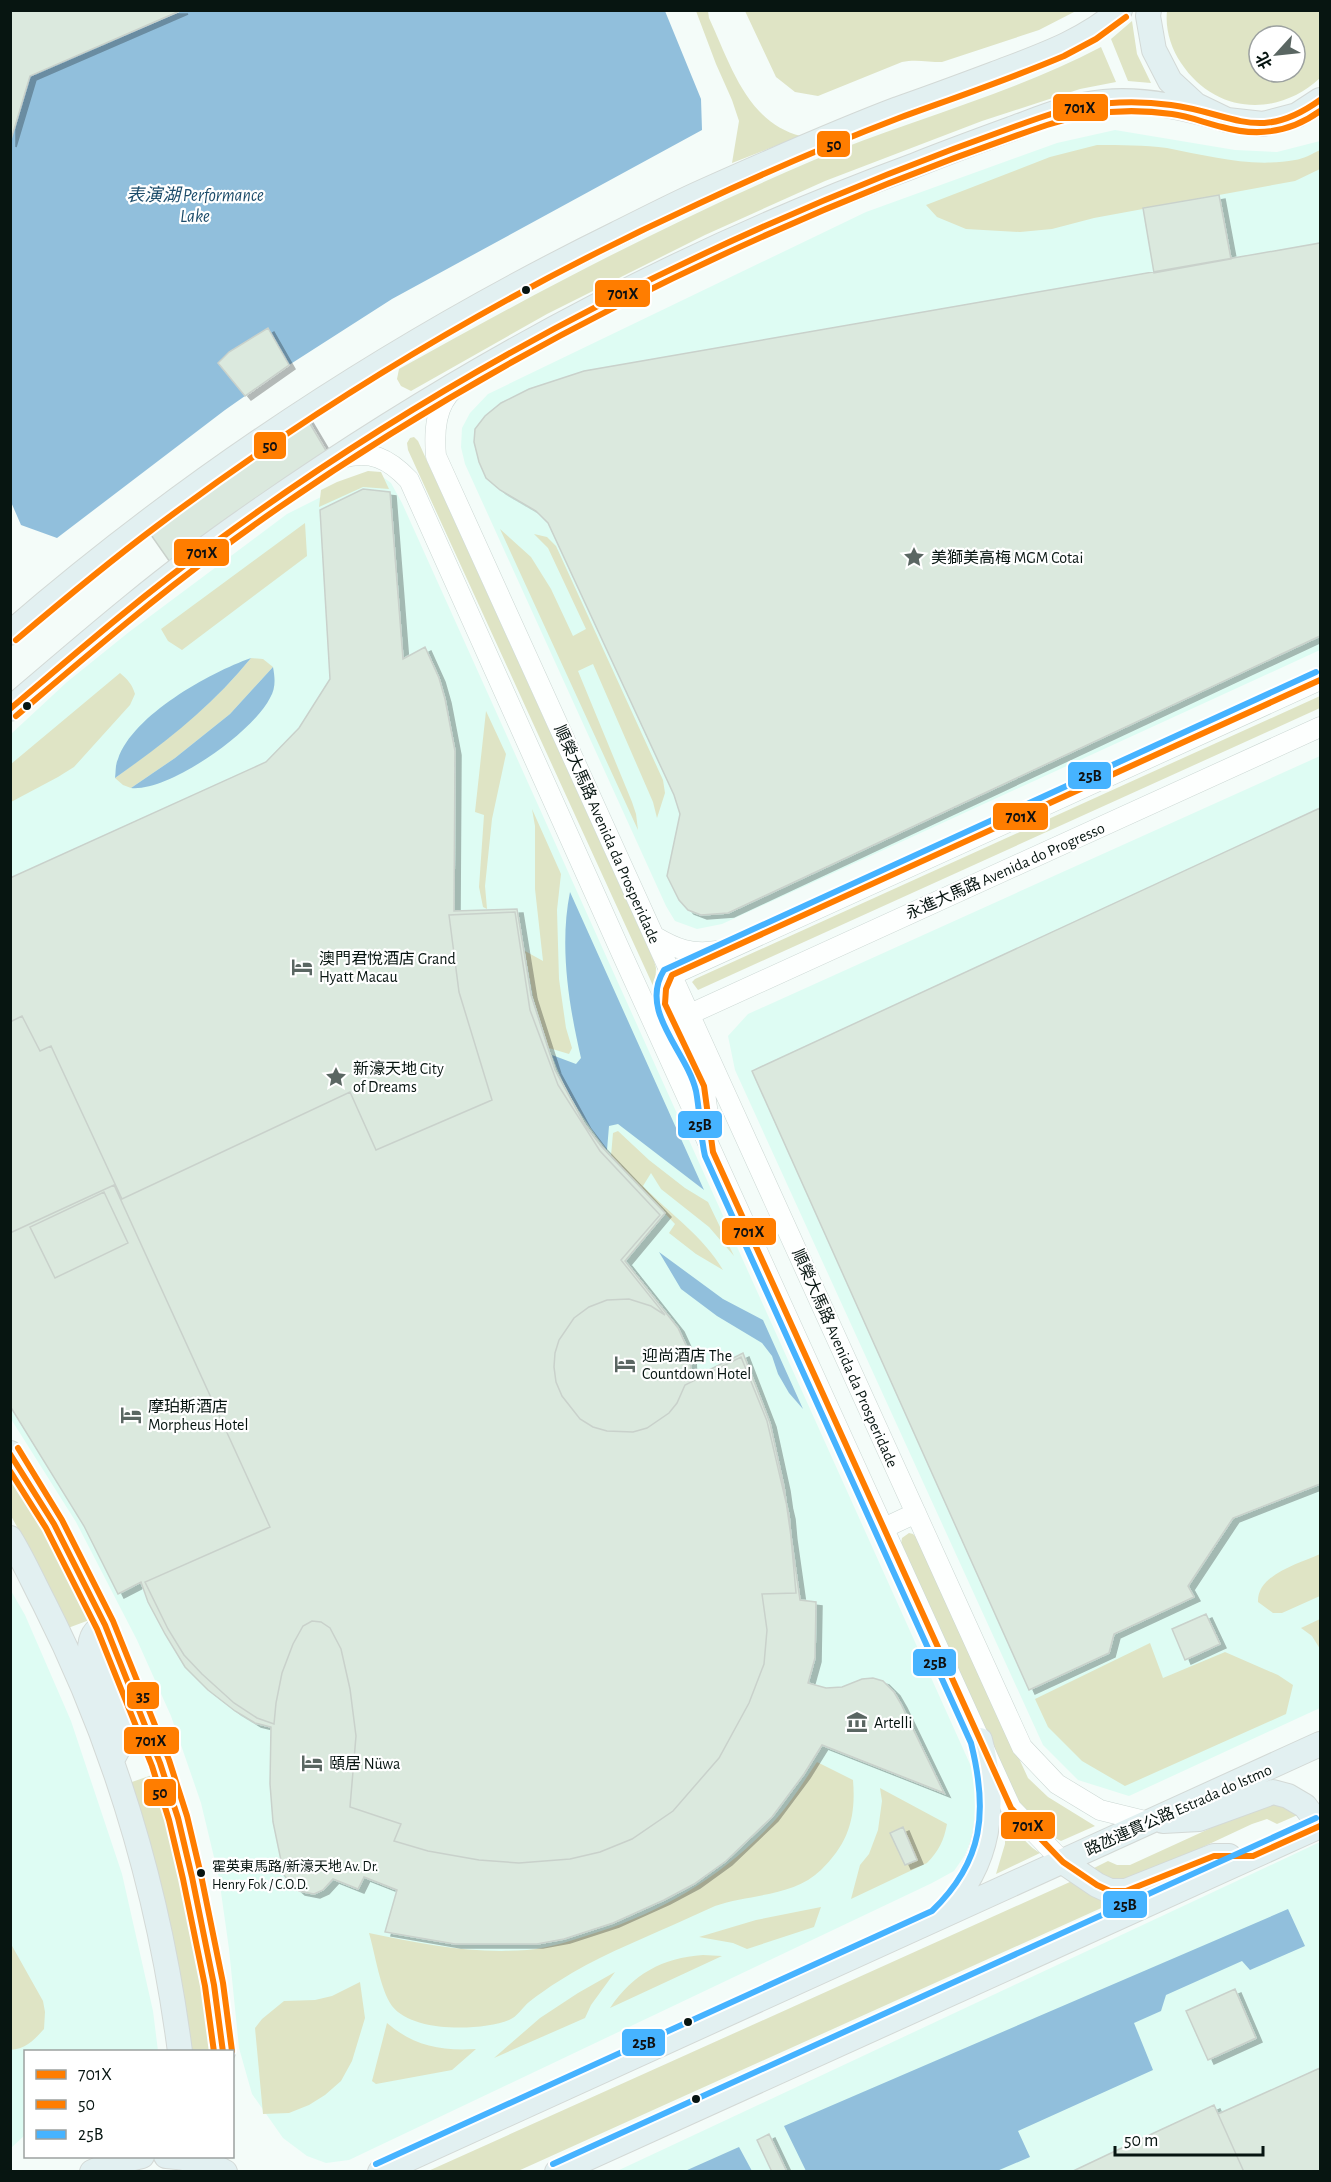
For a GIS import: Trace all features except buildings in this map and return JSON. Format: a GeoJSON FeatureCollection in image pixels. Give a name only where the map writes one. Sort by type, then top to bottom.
{"type":"FeatureCollection","features":[{"type":"Feature","properties":{"kind":"main road"},"geometry":{"type":"LineString","coordinates":[[10,633],[211,474],[375,366],[455,318],[554,264],[699,193],[855,125],[1044,55],[1082,37],[1120,10]]}},
{"type":"Feature","properties":{"kind":"main road"},"geometry":{"type":"LineString","coordinates":[[1149,10],[1154,50],[1170,81],[1196,105],[1227,120]]}},
{"type":"Feature","properties":{"kind":"main road"},"geometry":{"type":"LineString","coordinates":[[10,709],[151,591],[243,522],[338,459],[469,376],[591,310],[730,241],[875,180],[1063,110],[1104,102],[1125,102],[1187,107],[1227,120],[1263,123],[1297,115],[1320,100]]}},
{"type":"Feature","properties":{"kind":"main road"},"geometry":{"type":"LineString","coordinates":[[10,1453],[54,1524],[105,1625],[160,1763],[178,1818],[192,1877],[214,1985],[223,2050]]}},
{"type":"Feature","properties":{"kind":"main road"},"geometry":{"type":"LineString","coordinates":[[10,1538],[67,1648],[111,1760],[148,1883],[173,1997],[180,2050]]}},
{"type":"Feature","properties":{"kind":"main road"},"geometry":{"type":"LineString","coordinates":[[105,1625],[93,1635],[90,1650],[124,1738],[111,1760]]}},
{"type":"Feature","properties":{"kind":"main road"},"geometry":{"type":"LineString","coordinates":[[937,1918],[960,1895],[974,1871],[983,1846],[989,1820],[990,1793],[987,1766],[980,1740]]}},
{"type":"Feature","properties":{"kind":"main road","name":"路氹連貫公路 Estrada do Istmo"},"geometry":{"type":"LineString","coordinates":[[380,2172],[1320,1744]]}},
{"type":"Feature","properties":{"kind":"main road"},"geometry":{"type":"LineString","coordinates":[[557,2172],[1320,1826],[1305,1806],[1288,1796],[1273,1792],[1199,1819],[1149,1822]]}},
{"type":"Feature","properties":{"kind":"main road"},"geometry":{"type":"LineString","coordinates":[[1063,1862],[1097,1885],[1110,1891],[1125,1891],[1214,1856],[1253,1856]]}},
{"type":"Feature","properties":{"kind":"main road"},"geometry":{"type":"LineString","coordinates":[[92,2172],[112,2163],[137,2158]]}},
{"type":"Feature","properties":{"kind":"main road"},"geometry":{"type":"LineString","coordinates":[[185,2158],[225,2172]]}},
{"type":"Feature","properties":{"kind":"main road"},"geometry":{"type":"LineString","coordinates":[[232,2158],[239,2172]]}},
{"type":"Feature","properties":{"kind":"street","name":"順榮大馬路 Avenida da Prosperidade"},"geometry":{"type":"LineString","coordinates":[[469,376],[451,391],[439,410],[434,433],[436,456],[1022,1748],[1057,1784],[1100,1810],[1149,1822]]}},
{"type":"Feature","properties":{"kind":"street"},"geometry":{"type":"LineString","coordinates":[[338,459],[357,454],[377,457],[395,466],[409,480],[1011,1808],[1063,1862]]}},
{"type":"Feature","properties":{"kind":"street"},"geometry":{"type":"LineString","coordinates":[[714,1152],[704,1086],[665,1004],[667,983],[672,975],[1320,680]]}},
{"type":"Feature","properties":{"kind":"street","name":"永進大馬路 Avenida do Progresso"},"geometry":{"type":"LineString","coordinates":[[690,1014],[1320,727]]}},
{"type":"Feature","properties":{"kind":"street"},"geometry":{"type":"LineString","coordinates":[[654,936],[673,947],[701,953],[731,948]]}},
{"type":"Feature","properties":{"kind":"street"},"geometry":{"type":"LineString","coordinates":[[884,1528],[916,1513]]}},
{"type":"Feature","properties":{"kind":"shaded area"},"geometry":{"type":"Polygon","coordinates":[[[696,11],[708,11],[733,72],[754,105],[782,129],[801,136],[732,163],[739,121],[696,11]]]}},
{"type":"Feature","properties":{"kind":"shaded area"},"geometry":{"type":"Polygon","coordinates":[[[745,11],[1076,11],[1039,30],[942,62],[902,62],[818,96],[795,92],[776,77],[745,11]]]}},
{"type":"Feature","properties":{"kind":"shaded area"},"geometry":{"type":"Polygon","coordinates":[[[1167,11],[1320,11],[1320,78],[1303,91],[1285,100],[1247,105],[1229,101],[1211,92],[1195,80],[1181,63],[1174,51],[1167,25],[1167,11]]]}},
{"type":"Feature","properties":{"kind":"shaded area"},"geometry":{"type":"Polygon","coordinates":[[[1132,21],[1137,54],[1151,83],[1128,81],[1111,39],[1132,21]]]}},
{"type":"Feature","properties":{"kind":"shaded area"},"geometry":{"type":"Polygon","coordinates":[[[1101,47],[1116,82],[1080,89],[982,121],[825,181],[705,235],[547,314],[411,391],[401,386],[397,379],[399,369],[552,286],[761,183],[850,146],[1031,79],[1101,47]]]}},
{"type":"Feature","properties":{"kind":"shaded area","name":"美獅美高梅 MGM Cotai"},"geometry":{"type":"Polygon","coordinates":[[[1115,130],[1235,150],[1277,152],[1320,141],[1320,650],[722,924],[697,929],[675,921],[666,906],[465,464],[461,447],[462,428],[470,413],[488,394],[866,212],[1057,143],[1115,130]]]}},
{"type":"Feature","properties":{"kind":"shaded area"},"geometry":{"type":"Polygon","coordinates":[[[1097,145],[1158,147],[1230,160],[1262,163],[1298,159],[1320,150],[1320,169],[1295,181],[1094,218],[1052,229],[1020,232],[966,229],[937,217],[926,205],[1050,157],[1097,145]]]}},
{"type":"Feature","properties":{"kind":"shaded area"},"geometry":{"type":"Polygon","coordinates":[[[414,437],[418,441],[654,961],[655,990],[408,450],[407,443],[410,438],[414,437]]]}},
{"type":"Feature","properties":{"kind":"shaded area"},"geometry":{"type":"Polygon","coordinates":[[[368,471],[381,472],[389,489],[363,487],[319,507],[321,490],[368,471]]]}},
{"type":"Feature","properties":{"kind":"shaded area","name":"新濠天地 City of Dreams"},"geometry":{"type":"Polygon","coordinates":[[[380,475],[391,483],[402,503],[974,1773],[977,1797],[975,1829],[965,1855],[954,1871],[349,2160],[326,2163],[307,2156],[283,2138],[252,2094],[239,2048],[219,1878],[201,1803],[171,1716],[137,1640],[76,1522],[11,1419],[11,734],[67,682],[129,632],[287,514],[359,478],[380,475]]]}},
{"type":"Feature","properties":{"kind":"shaded area"},"geometry":{"type":"Polygon","coordinates":[[[305,523],[307,556],[182,650],[168,641],[161,629],[305,523]]]}},
{"type":"Feature","properties":{"kind":"shaded area"},"geometry":{"type":"Polygon","coordinates":[[[500,529],[531,557],[551,589],[573,636],[586,629],[548,548],[534,534],[547,537],[556,546],[663,780],[665,793],[657,818],[653,802],[593,664],[578,671],[632,802],[638,830],[500,529]]]}},
{"type":"Feature","properties":{"kind":"shaded area"},"geometry":{"type":"Polygon","coordinates":[[[251,658],[263,659],[273,667],[230,714],[175,758],[131,788],[115,778],[204,708],[251,658]]]}},
{"type":"Feature","properties":{"kind":"shaded area"},"geometry":{"type":"Polygon","coordinates":[[[120,673],[133,687],[135,694],[130,705],[74,767],[11,802],[11,764],[120,673]]]}},
{"type":"Feature","properties":{"kind":"shaded area"},"geometry":{"type":"Polygon","coordinates":[[[1320,696],[1320,708],[698,990],[692,982],[695,979],[1320,696]]]}},
{"type":"Feature","properties":{"kind":"shaded area"},"geometry":{"type":"Polygon","coordinates":[[[486,711],[506,754],[492,819],[485,886],[487,909],[483,907],[479,887],[484,815],[475,812],[486,711]]]}},
{"type":"Feature","properties":{"kind":"shaded area"},"geometry":{"type":"Polygon","coordinates":[[[1320,756],[1320,1708],[1129,1796],[1078,1780],[1043,1745],[735,1070],[728,1036],[748,1014],[1320,756]]]}},
{"type":"Feature","properties":{"kind":"shaded area"},"geometry":{"type":"Polygon","coordinates":[[[532,809],[561,874],[557,910],[559,979],[566,1028],[572,1048],[569,1054],[549,1048],[533,997],[525,951],[543,961],[535,889],[535,826],[532,809]]]}},
{"type":"Feature","properties":{"kind":"shaded area"},"geometry":{"type":"Polygon","coordinates":[[[618,1131],[649,1160],[685,1188],[708,1202],[734,1256],[709,1227],[661,1189],[651,1173],[643,1186],[706,1246],[723,1270],[696,1254],[669,1233],[675,1224],[611,1156],[613,1133],[618,1131]]]}},
{"type":"Feature","properties":{"kind":"shaded area"},"geometry":{"type":"Polygon","coordinates":[[[11,1469],[46,1529],[92,1619],[68,1628],[11,1516],[11,1469]]]}},
{"type":"Feature","properties":{"kind":"shaded area"},"geometry":{"type":"Polygon","coordinates":[[[909,1533],[917,1538],[1028,1778],[1048,1797],[1095,1826],[1061,1841],[1041,1829],[1017,1799],[901,1544],[902,1538],[909,1533]]]}},
{"type":"Feature","properties":{"kind":"shaded area"},"geometry":{"type":"Polygon","coordinates":[[[1320,1554],[1320,1596],[1282,1613],[1273,1613],[1258,1602],[1264,1584],[1272,1577],[1320,1554]]]}},
{"type":"Feature","properties":{"kind":"shaded area"},"geometry":{"type":"Polygon","coordinates":[[[10,1589],[25,1615],[71,1721],[122,1874],[153,2011],[158,2050],[24,2050],[24,2136],[11,2148],[10,1589]]]}},
{"type":"Feature","properties":{"kind":"shaded area"},"geometry":{"type":"Polygon","coordinates":[[[1320,1619],[1320,1649],[1312,1636],[1301,1628],[1320,1619]]]}},
{"type":"Feature","properties":{"kind":"shaded area"},"geometry":{"type":"Polygon","coordinates":[[[1150,1643],[1163,1678],[1225,1652],[1278,1675],[1293,1685],[1286,1714],[1125,1786],[1082,1761],[1048,1727],[1035,1699],[1150,1643]]]}},
{"type":"Feature","properties":{"kind":"shaded area"},"geometry":{"type":"Polygon","coordinates":[[[817,1762],[853,1780],[854,1793],[852,1818],[844,1839],[831,1860],[810,1879],[770,1894],[715,1906],[615,1951],[572,1973],[532,1999],[512,2019],[497,2024],[465,2028],[431,2025],[402,2015],[388,1999],[369,1933],[447,1947],[506,1951],[554,1945],[623,1923],[695,1887],[738,1856],[777,1818],[817,1762]]]}},
{"type":"Feature","properties":{"kind":"shaded area"},"geometry":{"type":"Polygon","coordinates":[[[155,1774],[196,1946],[212,2050],[187,2050],[129,1783],[155,1774]]]}},
{"type":"Feature","properties":{"kind":"shaded area"},"geometry":{"type":"Polygon","coordinates":[[[880,1788],[947,1824],[946,1830],[938,1850],[927,1863],[851,1899],[860,1865],[869,1854],[878,1830],[882,1801],[880,1788]]]}},
{"type":"Feature","properties":{"kind":"shaded area"},"geometry":{"type":"Polygon","coordinates":[[[1279,1803],[1300,1814],[1277,1824],[1267,1819],[1252,1824],[1130,1881],[1113,1880],[1092,1869],[1108,1861],[1117,1865],[1130,1865],[1259,1806],[1279,1803]]]}},
{"type":"Feature","properties":{"kind":"shaded area"},"geometry":{"type":"Polygon","coordinates":[[[1005,1810],[1024,1839],[1040,1853],[996,1874],[1005,1844],[1005,1810]]]}},
{"type":"Feature","properties":{"kind":"shaded area"},"geometry":{"type":"Polygon","coordinates":[[[1320,1842],[1320,2171],[617,2171],[1320,1842]]]}},
{"type":"Feature","properties":{"kind":"shaded area"},"geometry":{"type":"Polygon","coordinates":[[[1081,1877],[1110,1901],[1108,1905],[518,2171],[426,2172],[1081,1877]]]}},
{"type":"Feature","properties":{"kind":"shaded area"},"geometry":{"type":"Polygon","coordinates":[[[821,1907],[814,1927],[747,1949],[733,1943],[699,1937],[756,1920],[821,1907]]]}},
{"type":"Feature","properties":{"kind":"shaded area"},"geometry":{"type":"Polygon","coordinates":[[[11,1944],[43,2001],[45,2012],[44,2029],[25,2046],[10,2050],[11,1944]]]}},
{"type":"Feature","properties":{"kind":"shaded area"},"geometry":{"type":"Polygon","coordinates":[[[703,1955],[722,1956],[610,2008],[628,1986],[650,1970],[674,1960],[703,1955]]]}},
{"type":"Feature","properties":{"kind":"shaded area"},"geometry":{"type":"Polygon","coordinates":[[[615,1972],[591,2005],[585,2018],[494,2058],[540,2018],[615,1972]]]}},
{"type":"Feature","properties":{"kind":"shaded area"},"geometry":{"type":"Polygon","coordinates":[[[360,1982],[365,2018],[352,2061],[341,2081],[309,2105],[289,2113],[263,2114],[255,2028],[262,2019],[284,2001],[315,2000],[332,1996],[360,1982]]]}},
{"type":"Feature","properties":{"kind":"shaded area"},"geometry":{"type":"Polygon","coordinates":[[[387,2023],[407,2037],[428,2045],[451,2049],[476,2049],[452,2070],[376,2084],[372,2081],[387,2023]]]}},
{"type":"Feature","properties":{"kind":"water","name":"表演湖 Performance Lake"},"geometry":{"type":"Polygon","coordinates":[[[182,11],[665,11],[701,99],[702,130],[392,299],[289,365],[225,410],[57,538],[21,525],[11,502],[10,143],[30,76],[182,11]]]}},
{"type":"Feature","properties":{"kind":"water"},"geometry":{"type":"Polygon","coordinates":[[[251,658],[236,676],[187,723],[115,778],[117,761],[126,743],[156,712],[194,685],[251,658]]]}},
{"type":"Feature","properties":{"kind":"water"},"geometry":{"type":"Polygon","coordinates":[[[273,667],[274,683],[270,698],[261,712],[229,742],[187,770],[166,780],[147,787],[131,788],[175,758],[230,714],[273,667]]]}},
{"type":"Feature","properties":{"kind":"water"},"geometry":{"type":"Polygon","coordinates":[[[570,892],[704,1190],[618,1124],[609,1126],[607,1150],[562,1081],[552,1055],[576,1064],[581,1058],[565,955],[570,892]]]}},
{"type":"Feature","properties":{"kind":"water"},"geometry":{"type":"Polygon","coordinates":[[[659,1252],[723,1299],[763,1320],[803,1409],[789,1393],[778,1374],[772,1356],[762,1343],[717,1316],[681,1289],[659,1252]]]}},
{"type":"Feature","properties":{"kind":"water"},"geometry":{"type":"Polygon","coordinates":[[[1288,1909],[1305,1946],[1250,1970],[1242,1961],[1166,1995],[1161,2011],[1134,2023],[1153,2070],[1018,2131],[1030,2157],[997,2171],[806,2171],[784,2126],[1288,1909]]]}},
{"type":"Feature","properties":{"kind":"water"},"geometry":{"type":"Polygon","coordinates":[[[739,2147],[752,2171],[685,2171],[739,2147]]]}},
{"type":"Feature","properties":{"kind":"transit line","name":"50"},"geometry":{"type":"LineString","coordinates":[[16,640],[121,554],[221,480],[352,392],[419,350],[488,311],[557,273],[723,192],[823,148],[1064,56],[1096,39],[1126,17]]}},
{"type":"Feature","properties":{"kind":"transit line","name":"701X"},"geometry":{"type":"LineString","coordinates":[[10,709],[161,583],[308,477],[406,414],[507,355],[610,300],[715,249],[821,202],[930,158],[1039,118],[1071,109],[1104,104],[1154,103],[1193,109],[1229,119],[1262,123],[1280,120],[1299,113],[1320,100]]}},
{"type":"Feature","properties":{"kind":"transit line","name":"50"},"geometry":{"type":"LineString","coordinates":[[16,716],[166,591],[312,485],[411,421],[512,362],[722,255],[937,164],[1062,120],[1109,112],[1156,112],[1185,116],[1235,130],[1261,132],[1297,124],[1320,111]]}},
{"type":"Feature","properties":{"kind":"transit line","name":"25B"},"geometry":{"type":"LineString","coordinates":[[376,2164],[932,1911],[962,1873],[972,1854],[977,1834],[980,1813],[979,1791],[971,1743],[705,1156],[696,1091],[684,1061],[660,1016],[657,1001],[658,986],[664,970],[1316,672]]}},
{"type":"Feature","properties":{"kind":"transit line","name":"701X"},"geometry":{"type":"LineString","coordinates":[[1320,680],[672,975],[666,989],[665,1004],[704,1086],[713,1152],[1011,1808],[1063,1862],[1110,1891],[1126,1891],[1214,1856],[1253,1856],[1320,1826]]}},
{"type":"Feature","properties":{"kind":"transit line","name":"35"},"geometry":{"type":"LineString","coordinates":[[18,1448],[62,1520],[113,1621],[169,1760],[187,1816],[201,1875],[223,1983],[232,2050]]}},
{"type":"Feature","properties":{"kind":"transit line","name":"701X"},"geometry":{"type":"LineString","coordinates":[[10,1454],[54,1524],[105,1625],[160,1763],[178,1818],[192,1877],[214,1985],[223,2050]]}},
{"type":"Feature","properties":{"kind":"transit line","name":"50"},"geometry":{"type":"LineString","coordinates":[[10,1471],[46,1528],[97,1629],[152,1766],[169,1820],[183,1879],[205,1986],[214,2050]]}},
{"type":"Feature","properties":{"kind":"transit line","name":"25B"},"geometry":{"type":"LineString","coordinates":[[553,2164],[1316,1818]]}},
{"type":"Feature","properties":{"kind":"place","name":"美獅美高梅 MGM Cotai"},"geometry":{"type":"Point","coordinates":[914,557]}},
{"type":"Feature","properties":{"kind":"place","name":"澳門君悅酒店 Grand Hyatt Macau"},"geometry":{"type":"Point","coordinates":[302,967]}},
{"type":"Feature","properties":{"kind":"place","name":"新濠天地 City of Dreams"},"geometry":{"type":"Point","coordinates":[336,1077]}},
{"type":"Feature","properties":{"kind":"place","name":"迎尚酒店 The Countdown Hotel"},"geometry":{"type":"Point","coordinates":[625,1364]}},
{"type":"Feature","properties":{"kind":"place","name":"摩珀斯酒店 Morpheus Hotel"},"geometry":{"type":"Point","coordinates":[131,1415]}},
{"type":"Feature","properties":{"kind":"place","name":"Artelli"},"geometry":{"type":"Point","coordinates":[857,1722]}},
{"type":"Feature","properties":{"kind":"place","name":"頤居 Nüwa"},"geometry":{"type":"Point","coordinates":[312,1763]}},
{"type":"Feature","properties":{"kind":"place","name":"霍英東馬路/新濠天地 Av. Dr. Henry Fok / C.O.D."},"geometry":{"type":"Point","coordinates":[201,1873]}}]}
